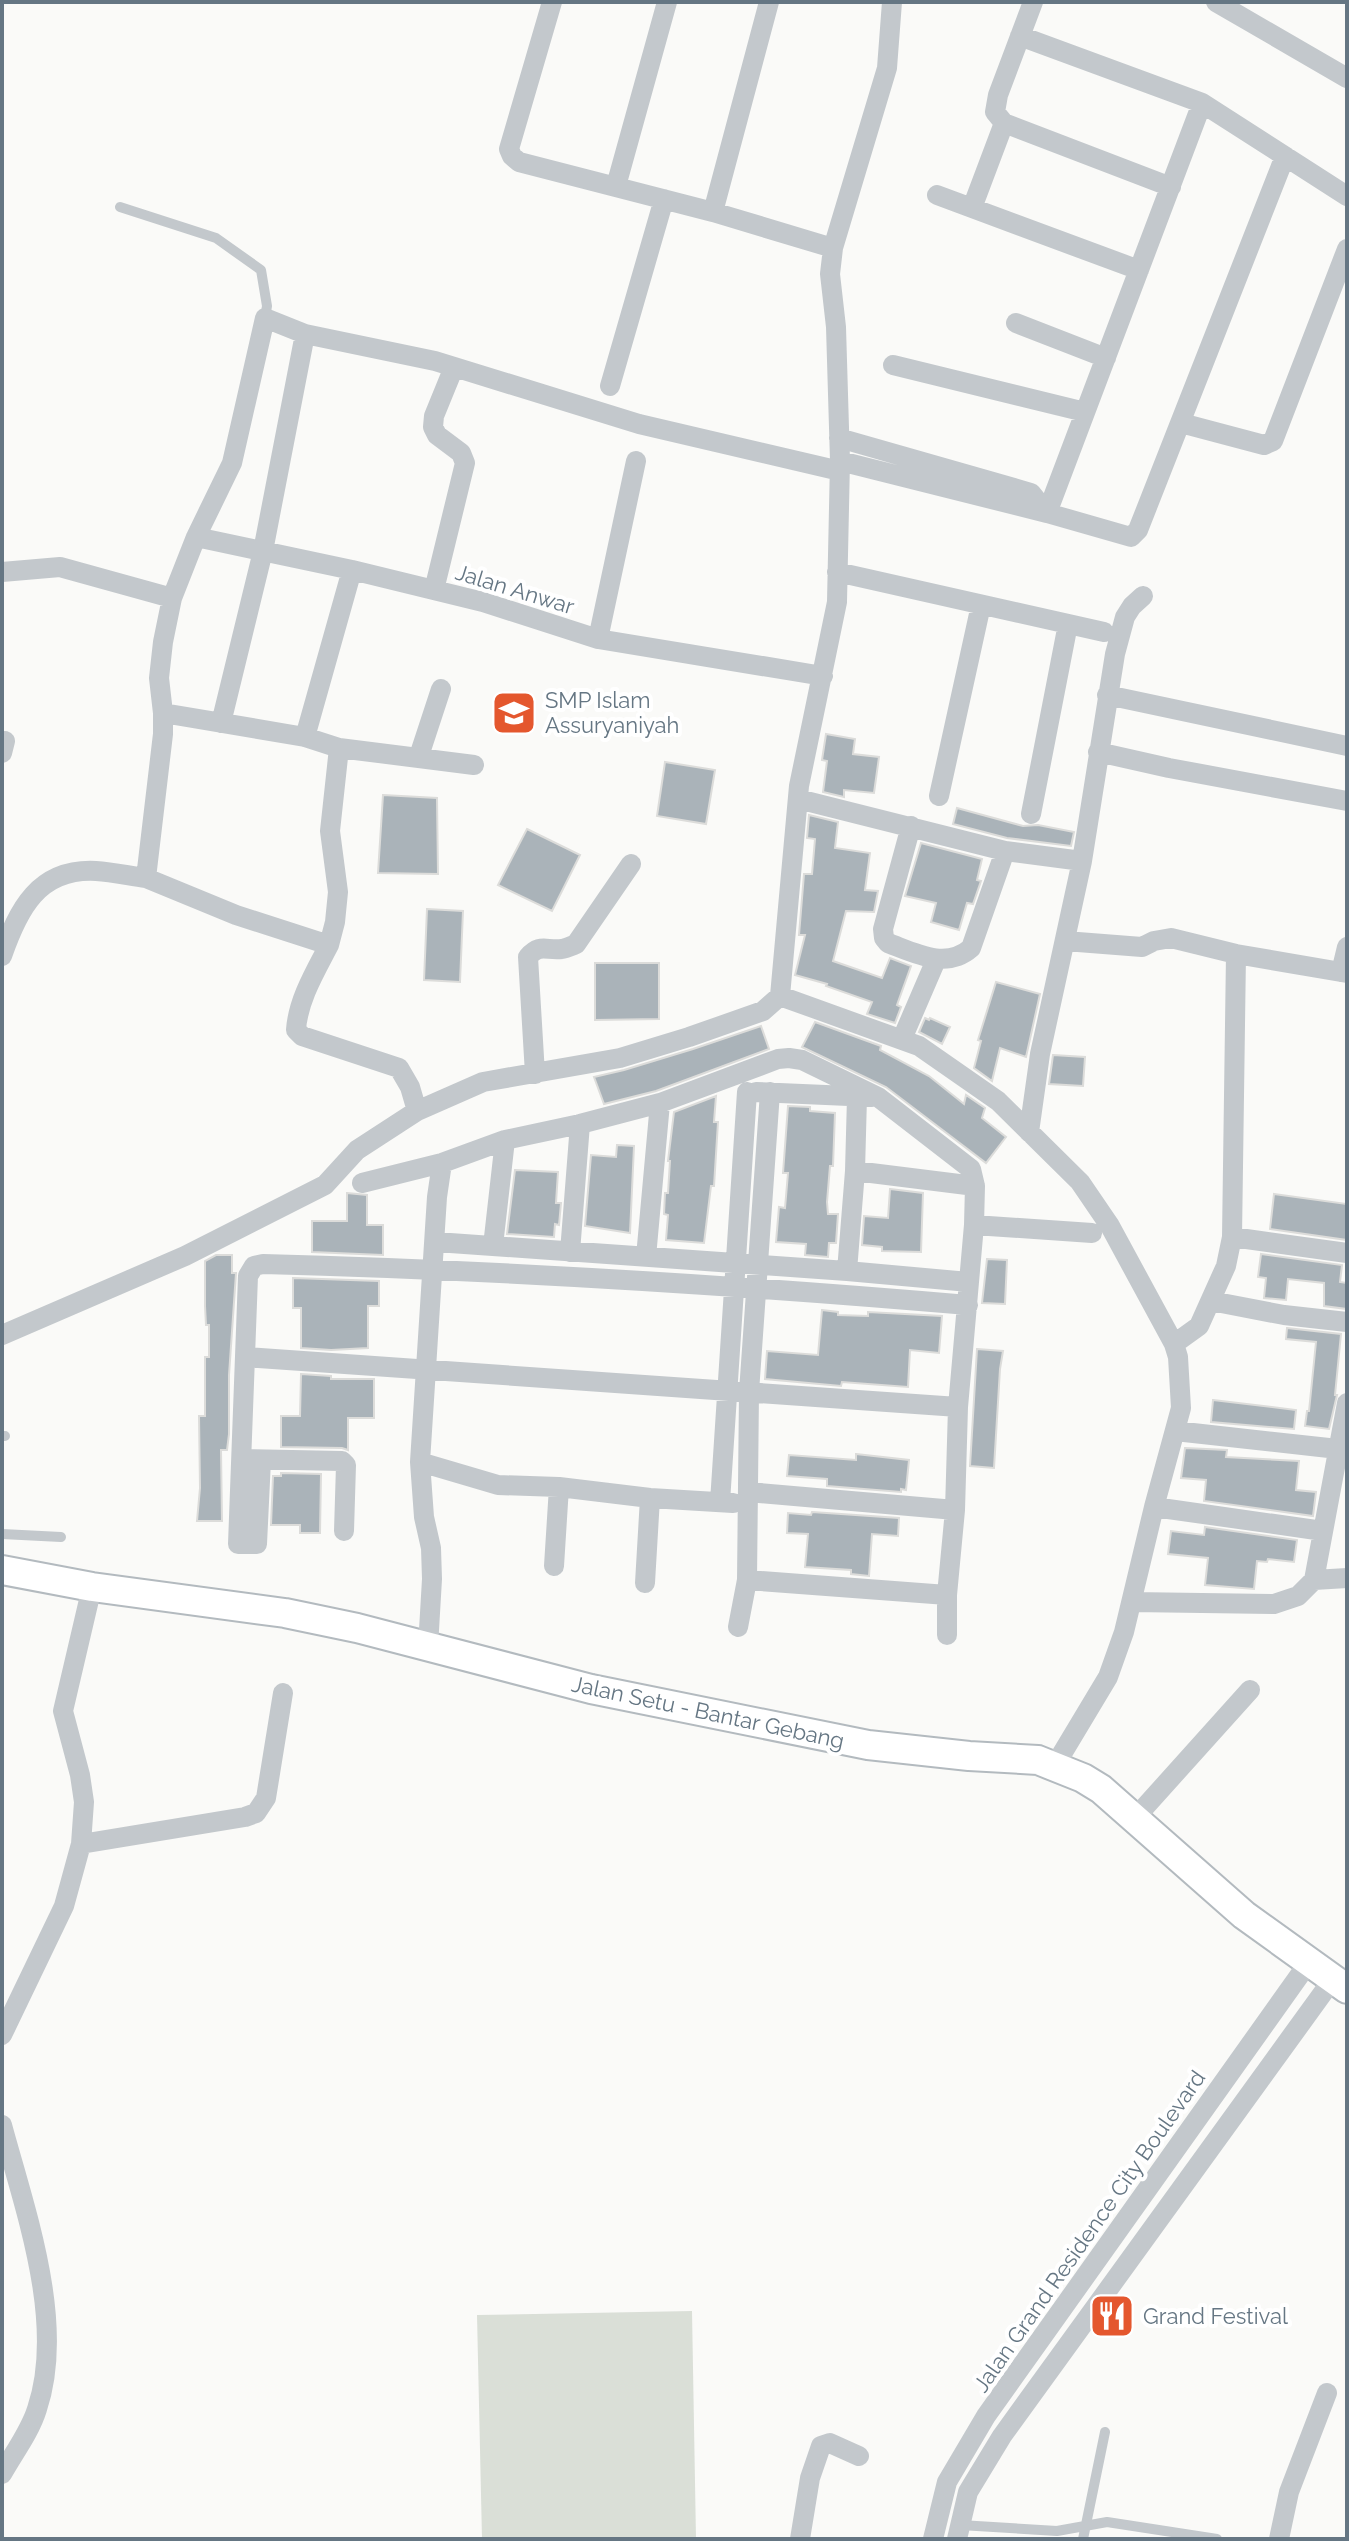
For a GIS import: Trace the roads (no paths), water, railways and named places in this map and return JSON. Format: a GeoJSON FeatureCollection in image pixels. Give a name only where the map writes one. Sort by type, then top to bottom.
{"type":"FeatureCollection","features":[{"type":"Feature","properties":{"kind":"main road","name":"Jalan Setu - Bantar Gebang"},"geometry":{"type":"LineString","coordinates":[[2,1570],[92,1587],[271,1611],[357,1628],[591,1689],[868,1745],[1038,1760],[1083,1778],[1101,1789],[1244,1915],[1340,1984]]}},
{"type":"Feature","properties":{"kind":"street"},"geometry":{"type":"LineString","coordinates":[[552,2],[509,149],[512,156],[519,162],[713,212],[833,248]]}},
{"type":"Feature","properties":{"kind":"street"},"geometry":{"type":"LineString","coordinates":[[616,186],[667,2]]}},
{"type":"Feature","properties":{"kind":"street"},"geometry":{"type":"LineString","coordinates":[[713,212],[769,2]]}},
{"type":"Feature","properties":{"kind":"street"},"geometry":{"type":"LineString","coordinates":[[2,1335],[185,1256],[325,1185],[357,1150],[417,1111],[483,1082],[620,1058],[763,1011],[780,996],[798,799],[837,602],[840,466],[836,327],[830,274],[833,248],[887,68],[892,2]]}},
{"type":"Feature","properties":{"kind":"street"},"geometry":{"type":"LineString","coordinates":[[1033,2],[998,95],[995,112],[1004,123],[1171,187]]}},
{"type":"Feature","properties":{"kind":"street"},"geometry":{"type":"LineString","coordinates":[[1216,2],[1347,78]]}},
{"type":"Feature","properties":{"kind":"street"},"geometry":{"type":"LineString","coordinates":[[1020,36],[1202,103],[1347,196]]}},
{"type":"Feature","properties":{"kind":"street"},"geometry":{"type":"LineString","coordinates":[[1047,513],[1202,103]]}},
{"type":"Feature","properties":{"kind":"street"},"geometry":{"type":"LineString","coordinates":[[972,208],[1004,123]]}},
{"type":"Feature","properties":{"kind":"street"},"geometry":{"type":"LineString","coordinates":[[146,878],[163,713],[159,678],[172,598],[196,537],[232,463],[265,318],[305,334],[454,367],[639,424],[1047,513],[1131,537],[1138,530],[1285,156]]}},
{"type":"Feature","properties":{"kind":"street"},"geometry":{"type":"LineString","coordinates":[[937,195],[1139,270]]}},
{"type":"Feature","properties":{"kind":"street"},"geometry":{"type":"LineString","coordinates":[[610,386],[664,199]]}},
{"type":"Feature","properties":{"kind":"street"},"geometry":{"type":"LineString","coordinates":[[1181,423],[1264,445],[1273,441],[1347,249]]}},
{"type":"Feature","properties":{"kind":"street"},"geometry":{"type":"LineString","coordinates":[[1016,323],[1106,358]]}},
{"type":"Feature","properties":{"kind":"street"},"geometry":{"type":"LineString","coordinates":[[221,723],[263,551],[305,334]]}},
{"type":"Feature","properties":{"kind":"street"},"geometry":{"type":"LineString","coordinates":[[893,365],[1085,412]]}},
{"type":"Feature","properties":{"kind":"street"},"geometry":{"type":"LineString","coordinates":[[434,590],[465,463],[461,453],[437,435],[433,427],[434,416],[454,367]]}},
{"type":"Feature","properties":{"kind":"street"},"geometry":{"type":"LineString","coordinates":[[839,438],[1031,493],[1047,513]]}},
{"type":"Feature","properties":{"kind":"street"},"geometry":{"type":"LineString","coordinates":[[598,639],[636,461]]}},
{"type":"Feature","properties":{"kind":"street","name":"Jalan Anwar"},"geometry":{"type":"LineString","coordinates":[[196,537],[483,602],[598,639],[823,676]]}},
{"type":"Feature","properties":{"kind":"street"},"geometry":{"type":"LineString","coordinates":[[2,572],[60,567],[172,598]]}},
{"type":"Feature","properties":{"kind":"street"},"geometry":{"type":"LineString","coordinates":[[305,737],[352,570]]}},
{"type":"Feature","properties":{"kind":"street"},"geometry":{"type":"LineString","coordinates":[[837,572],[1104,632]]}},
{"type":"Feature","properties":{"kind":"street"},"geometry":{"type":"LineString","coordinates":[[1029,1132],[1040,1054],[1082,861],[1107,695],[1125,617],[1143,596]]}},
{"type":"Feature","properties":{"kind":"street"},"geometry":{"type":"LineString","coordinates":[[939,796],[981,605]]}},
{"type":"Feature","properties":{"kind":"street"},"geometry":{"type":"LineString","coordinates":[[1031,814],[1068,624]]}},
{"type":"Feature","properties":{"kind":"street"},"geometry":{"type":"LineString","coordinates":[[419,756],[441,689]]}},
{"type":"Feature","properties":{"kind":"street"},"geometry":{"type":"LineString","coordinates":[[1107,695],[1347,746]]}},
{"type":"Feature","properties":{"kind":"street"},"geometry":{"type":"LineString","coordinates":[[163,713],[305,737],[339,748],[474,765]]}},
{"type":"Feature","properties":{"kind":"street"},"geometry":{"type":"LineString","coordinates":[[339,748],[330,831],[338,892],[335,922],[329,945],[297,1016],[296,1030],[302,1036],[399,1068],[410,1087],[417,1111]]}},
{"type":"Feature","properties":{"kind":"street"},"geometry":{"type":"LineString","coordinates":[[1098,752],[1347,801]]}},
{"type":"Feature","properties":{"kind":"street"},"geometry":{"type":"LineString","coordinates":[[798,799],[1005,851],[1082,861]]}},
{"type":"Feature","properties":{"kind":"street"},"geometry":{"type":"LineString","coordinates":[[911,826],[883,929],[884,938],[888,943],[936,960],[964,953],[971,948],[1005,851]]}},
{"type":"Feature","properties":{"kind":"street"},"geometry":{"type":"LineString","coordinates":[[535,1074],[528,957],[543,946],[563,949],[576,944],[631,864]]}},
{"type":"Feature","properties":{"kind":"street"},"geometry":{"type":"LineString","coordinates":[[2,956],[13,924],[26,901],[48,881],[93,871],[146,878],[236,915],[329,945]]}},
{"type":"Feature","properties":{"kind":"street"},"geometry":{"type":"LineString","coordinates":[[1065,941],[1142,947],[1171,938],[1236,954],[1344,973],[1347,947]]}},
{"type":"Feature","properties":{"kind":"street"},"geometry":{"type":"LineString","coordinates":[[1174,1344],[1199,1326],[1226,1266],[1232,1237],[1236,954]]}},
{"type":"Feature","properties":{"kind":"street"},"geometry":{"type":"LineString","coordinates":[[902,1039],[936,960]]}},
{"type":"Feature","properties":{"kind":"street"},"geometry":{"type":"LineString","coordinates":[[780,996],[919,1046],[998,1101],[1080,1182],[1110,1226],[1174,1344],[1178,1357],[1181,1408],[1124,1632],[1108,1677],[1054,1767]]}},
{"type":"Feature","properties":{"kind":"street"},"geometry":{"type":"LineString","coordinates":[[362,1183],[442,1163],[505,1140],[660,1103],[778,1059],[802,1060],[878,1097],[971,1169],[974,1176],[974,1225],[958,1407],[947,1635]]}},
{"type":"Feature","properties":{"kind":"street"},"geometry":{"type":"LineString","coordinates":[[700,1087],[878,1097]]}},
{"type":"Feature","properties":{"kind":"street"},"geometry":{"type":"LineString","coordinates":[[720,1502],[747,1092]]}},
{"type":"Feature","properties":{"kind":"street"},"geometry":{"type":"LineString","coordinates":[[738,1627],[747,1580],[749,1392],[770,1092]]}},
{"type":"Feature","properties":{"kind":"street"},"geometry":{"type":"LineString","coordinates":[[847,1271],[857,1097]]}},
{"type":"Feature","properties":{"kind":"street"},"geometry":{"type":"LineString","coordinates":[[646,1257],[660,1103]]}},
{"type":"Feature","properties":{"kind":"street"},"geometry":{"type":"LineString","coordinates":[[570,1252],[580,1124]]}},
{"type":"Feature","properties":{"kind":"street"},"geometry":{"type":"LineString","coordinates":[[493,1246],[505,1140]]}},
{"type":"Feature","properties":{"kind":"street"},"geometry":{"type":"LineString","coordinates":[[428,1647],[431,1548],[424,1517],[420,1462],[437,1197],[442,1163]]}},
{"type":"Feature","properties":{"kind":"street"},"geometry":{"type":"LineString","coordinates":[[855,1171],[975,1186]]}},
{"type":"Feature","properties":{"kind":"street"},"geometry":{"type":"LineString","coordinates":[[974,1225],[1092,1233]]}},
{"type":"Feature","properties":{"kind":"street"},"geometry":{"type":"LineString","coordinates":[[1232,1237],[1347,1253]]}},
{"type":"Feature","properties":{"kind":"street"},"geometry":{"type":"LineString","coordinates":[[436,1242],[969,1282]]}},
{"type":"Feature","properties":{"kind":"street"},"geometry":{"type":"LineString","coordinates":[[261,1460],[257,1544],[238,1544],[248,1276],[254,1266],[263,1264],[434,1268],[757,1287],[968,1305]]}},
{"type":"Feature","properties":{"kind":"street"},"geometry":{"type":"LineString","coordinates":[[1211,1301],[1284,1315],[1347,1322]]}},
{"type":"Feature","properties":{"kind":"street"},"geometry":{"type":"LineString","coordinates":[[245,1357],[958,1407]]}},
{"type":"Feature","properties":{"kind":"street"},"geometry":{"type":"LineString","coordinates":[[1132,1602],[1274,1604],[1298,1596],[1314,1580],[1323,1531],[1339,1487],[1338,1449],[1346,1411]]}},
{"type":"Feature","properties":{"kind":"street"},"geometry":{"type":"LineString","coordinates":[[1175,1431],[1338,1449]]}},
{"type":"Feature","properties":{"kind":"street"},"geometry":{"type":"LineString","coordinates":[[240,1459],[342,1461],[346,1465],[344,1531]]}},
{"type":"Feature","properties":{"kind":"street"},"geometry":{"type":"LineString","coordinates":[[420,1462],[498,1485],[559,1487],[650,1498],[720,1502],[749,1498],[955,1510]]}},
{"type":"Feature","properties":{"kind":"street"},"geometry":{"type":"LineString","coordinates":[[554,1566],[559,1487]]}},
{"type":"Feature","properties":{"kind":"street"},"geometry":{"type":"LineString","coordinates":[[645,1583],[650,1498]]}},
{"type":"Feature","properties":{"kind":"street"},"geometry":{"type":"LineString","coordinates":[[1154,1507],[1323,1531]]}},
{"type":"Feature","properties":{"kind":"street"},"geometry":{"type":"LineString","coordinates":[[1314,1580],[1347,1578]]}},
{"type":"Feature","properties":{"kind":"street"},"geometry":{"type":"LineString","coordinates":[[747,1580],[947,1595]]}},
{"type":"Feature","properties":{"kind":"street"},"geometry":{"type":"LineString","coordinates":[[2,2035],[64,1906],[81,1844],[84,1802],[63,1711],[92,1587]]}},
{"type":"Feature","properties":{"kind":"street"},"geometry":{"type":"LineString","coordinates":[[1134,1819],[1250,1690]]}},
{"type":"Feature","properties":{"kind":"street"},"geometry":{"type":"LineString","coordinates":[[81,1844],[256,1813],[266,1798],[283,1693]]}},
{"type":"Feature","properties":{"kind":"street","name":"Jalan Grand Residence City Boulevard"},"geometry":{"type":"LineString","coordinates":[[933,2539],[947,2482],[986,2416],[1309,1962]]}},
{"type":"Feature","properties":{"kind":"street"},"geometry":{"type":"LineString","coordinates":[[959,2532],[968,2492],[1002,2436],[1340,1984]]}},
{"type":"Feature","properties":{"kind":"street"},"geometry":{"type":"LineString","coordinates":[[2,2125],[38,2263],[46,2308],[47,2365],[37,2411],[2,2474]]}},
{"type":"Feature","properties":{"kind":"street"},"geometry":{"type":"LineString","coordinates":[[1279,2539],[1289,2492],[1327,2393]]}},
{"type":"Feature","properties":{"kind":"street"},"geometry":{"type":"LineString","coordinates":[[800,2539],[810,2478],[821,2446],[830,2443],[859,2456]]}},
{"type":"Feature","properties":{"kind":"lane"},"geometry":{"type":"LineString","coordinates":[[120,207],[216,238],[261,270],[267,306],[265,318]]}},
{"type":"Feature","properties":{"kind":"lane"},"geometry":{"type":"LineString","coordinates":[[2,1534],[61,1537]]}},
{"type":"Feature","properties":{"kind":"lane"},"geometry":{"type":"LineString","coordinates":[[1083,2539],[1105,2432]]}},
{"type":"Feature","properties":{"kind":"lane"},"geometry":{"type":"LineString","coordinates":[[959,2532],[1057,2531],[1107,2522],[1217,2539]]}},
{"type":"Feature","properties":{"kind":"place","name":"SMP Islam Assuryaniyah"},"geometry":{"type":"Point","coordinates":[514,713]}},
{"type":"Feature","properties":{"kind":"place","name":"Grand Festival"},"geometry":{"type":"Point","coordinates":[1112,2316]}}]}
